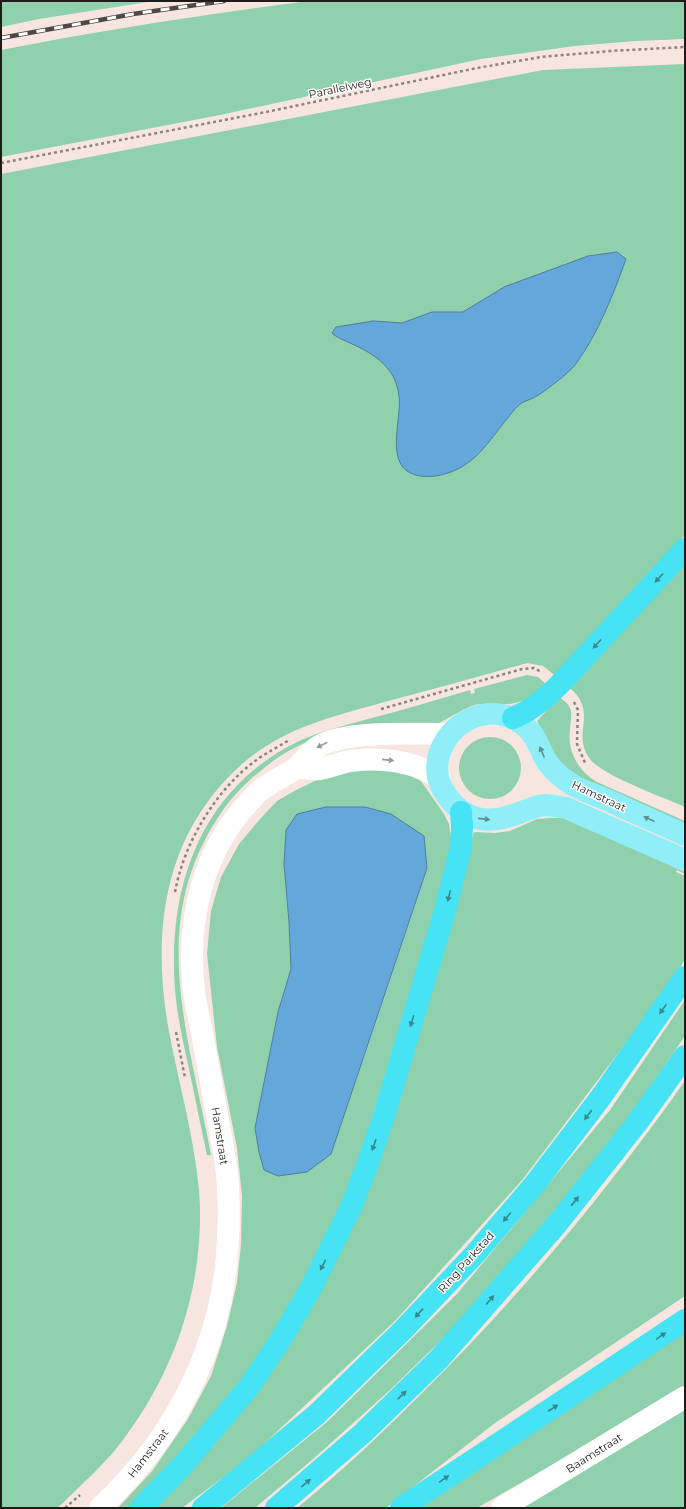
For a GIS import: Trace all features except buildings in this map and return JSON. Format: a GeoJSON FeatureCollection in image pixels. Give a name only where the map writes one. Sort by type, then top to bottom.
{"type":"FeatureCollection","features":[{"type":"Feature","properties":{"kind":"highway"},"geometry":{"type":"LineString","coordinates":[[512,718],[538,705],[558,686],[685,549]]}},
{"type":"Feature","properties":{"kind":"highway"},"geometry":{"type":"LineString","coordinates":[[141,1508],[183,1465],[248,1387],[281,1339],[311,1288],[351,1207],[383,1119],[444,914],[461,847],[461,812]]}},
{"type":"Feature","properties":{"kind":"highway","name":"Ring Parkstad"},"geometry":{"type":"LineString","coordinates":[[203,1508],[316,1415],[403,1330],[475,1254],[534,1185],[601,1097],[685,977]]}},
{"type":"Feature","properties":{"kind":"highway"},"geometry":{"type":"LineString","coordinates":[[276,1508],[363,1433],[440,1359],[557,1224],[637,1123],[685,1056]]}},
{"type":"Feature","properties":{"kind":"highway"},"geometry":{"type":"LineString","coordinates":[[401,1508],[685,1320]]}},
{"type":"Feature","properties":{"kind":"main road","name":"Hamstraat"},"geometry":{"type":"LineString","coordinates":[[685,834],[572,784],[555,772],[545,758],[538,742],[528,728],[512,718],[495,714],[478,715],[461,723],[448,734],[440,750],[437,768],[440,785],[449,800],[461,812],[477,819],[495,820],[545,805],[566,808],[685,860]]}},
{"type":"Feature","properties":{"kind":"street","name":"Hamstraat"},"geometry":{"type":"LineString","coordinates":[[100,1508],[144,1461],[176,1416],[207,1349],[221,1298],[228,1241],[228,1188],[223,1148],[194,991],[192,963],[194,929],[199,898],[204,875],[216,847],[230,825],[250,800],[266,786],[296,768],[313,750],[328,742],[356,736],[448,734]]}},
{"type":"Feature","properties":{"kind":"street"},"geometry":{"type":"LineString","coordinates":[[296,768],[320,769],[349,761],[382,760],[403,762],[428,770],[439,777]]}},
{"type":"Feature","properties":{"kind":"street","name":"Baamstraat"},"geometry":{"type":"LineString","coordinates":[[502,1508],[685,1397]]}},
{"type":"Feature","properties":{"kind":"path","name":"Parallelweg"},"geometry":{"type":"LineString","coordinates":[[1,163],[266,112],[477,68],[541,57],[610,51],[685,48]]}},
{"type":"Feature","properties":{"kind":"green space"},"geometry":{"type":"Polygon","coordinates":[[[1,1],[154,1],[39,19],[1,27],[1,1]]]}},
{"type":"Feature","properties":{"kind":"green space"},"geometry":{"type":"Polygon","coordinates":[[[309,1],[685,1],[685,39],[575,46],[481,59],[220,115],[1,157],[1,50],[155,23],[309,1]]]}},
{"type":"Feature","properties":{"kind":"green space"},"geometry":{"type":"Polygon","coordinates":[[[685,64],[685,535],[634,589],[557,677],[543,666],[527,663],[311,724],[282,737],[246,760],[227,778],[202,810],[183,844],[174,869],[167,894],[162,947],[164,1000],[172,1047],[190,1128],[197,1169],[200,1199],[200,1226],[197,1262],[187,1313],[169,1361],[146,1407],[116,1449],[104,1462],[57,1508],[1,1508],[1,174],[543,70],[685,64]]]}},
{"type":"Feature","properties":{"kind":"green space"},"geometry":{"type":"Polygon","coordinates":[[[685,559],[685,807],[620,779],[596,765],[590,759],[585,749],[583,740],[583,706],[578,697],[569,687],[685,559]]]}},
{"type":"Feature","properties":{"kind":"green space"},"geometry":{"type":"Polygon","coordinates":[[[527,675],[538,677],[548,686],[519,702],[510,704],[475,705],[436,724],[322,738],[301,745],[275,759],[251,779],[223,810],[199,852],[185,894],[179,936],[180,979],[185,1022],[211,1155],[207,1155],[178,1017],[175,990],[174,952],[177,915],[185,879],[197,846],[214,815],[236,787],[264,762],[297,742],[330,730],[470,690],[471,694],[475,693],[474,689],[527,675]]]}},
{"type":"Feature","properties":{"kind":"green space"},"geometry":{"type":"Polygon","coordinates":[[[559,697],[567,703],[571,711],[570,745],[575,760],[584,772],[597,782],[685,821],[685,826],[579,780],[557,758],[537,721],[559,697]]]}},
{"type":"Feature","properties":{"kind":"green space"},"geometry":{"type":"Polygon","coordinates":[[[490,737],[502,740],[512,746],[518,756],[521,768],[518,780],[512,790],[502,796],[490,799],[478,796],[468,790],[462,780],[459,768],[462,756],[468,746],[478,740],[490,737]]]}},
{"type":"Feature","properties":{"kind":"green space"},"geometry":{"type":"Polygon","coordinates":[[[363,767],[401,771],[421,781],[444,814],[449,824],[451,838],[448,866],[359,1161],[333,1223],[303,1282],[243,1386],[130,1508],[118,1508],[153,1470],[188,1419],[211,1376],[227,1326],[237,1283],[241,1245],[242,1196],[237,1148],[217,1047],[207,954],[211,911],[221,877],[239,844],[277,801],[319,779],[363,767]],[[286,830],[284,864],[291,969],[278,1012],[331,1154],[427,868],[423,836],[286,830]]]}},
{"type":"Feature","properties":{"kind":"green space"},"geometry":{"type":"Polygon","coordinates":[[[565,818],[685,872],[685,874],[677,870],[676,872],[685,876],[685,959],[672,982],[523,1179],[395,1321],[249,1458],[182,1508],[152,1508],[318,1286],[462,874],[474,832],[495,833],[510,831],[537,819],[565,818]]]}},
{"type":"Feature","properties":{"kind":"green space"},"geometry":{"type":"Polygon","coordinates":[[[685,1000],[685,1036],[626,1122],[545,1222],[464,1318],[389,1391],[312,1460],[255,1508],[221,1508],[328,1421],[457,1294],[610,1110],[685,1000]]]}},
{"type":"Feature","properties":{"kind":"green space"},"geometry":{"type":"Polygon","coordinates":[[[685,1081],[685,1296],[495,1423],[386,1508],[297,1508],[345,1467],[391,1424],[457,1357],[527,1282],[560,1244],[624,1164],[685,1081]]]}},
{"type":"Feature","properties":{"kind":"green space"},"geometry":{"type":"Polygon","coordinates":[[[685,1329],[685,1386],[628,1421],[477,1508],[409,1508],[685,1329]]]}},
{"type":"Feature","properties":{"kind":"green space"},"geometry":{"type":"Polygon","coordinates":[[[685,1410],[685,1508],[520,1508],[685,1410]]]}},
{"type":"Feature","properties":{"kind":"water"},"geometry":{"type":"Polygon","coordinates":[[[617,252],[626,259],[616,286],[598,328],[575,365],[544,391],[533,398],[522,402],[484,448],[459,469],[436,476],[421,476],[407,471],[401,465],[396,446],[399,396],[397,385],[393,376],[380,360],[334,335],[332,333],[336,327],[373,321],[402,323],[432,312],[463,312],[504,287],[588,256],[617,252]]]}},
{"type":"Feature","properties":{"kind":"water"},"geometry":{"type":"Polygon","coordinates":[[[326,807],[365,807],[391,814],[424,836],[427,868],[331,1154],[307,1172],[278,1176],[264,1170],[255,1128],[278,1012],[291,969],[284,864],[286,830],[297,814],[326,807]]]}},
{"type":"Feature","properties":{"kind":"railway"},"geometry":{"type":"LineString","coordinates":[[1,38],[133,14],[224,1]]}}]}
